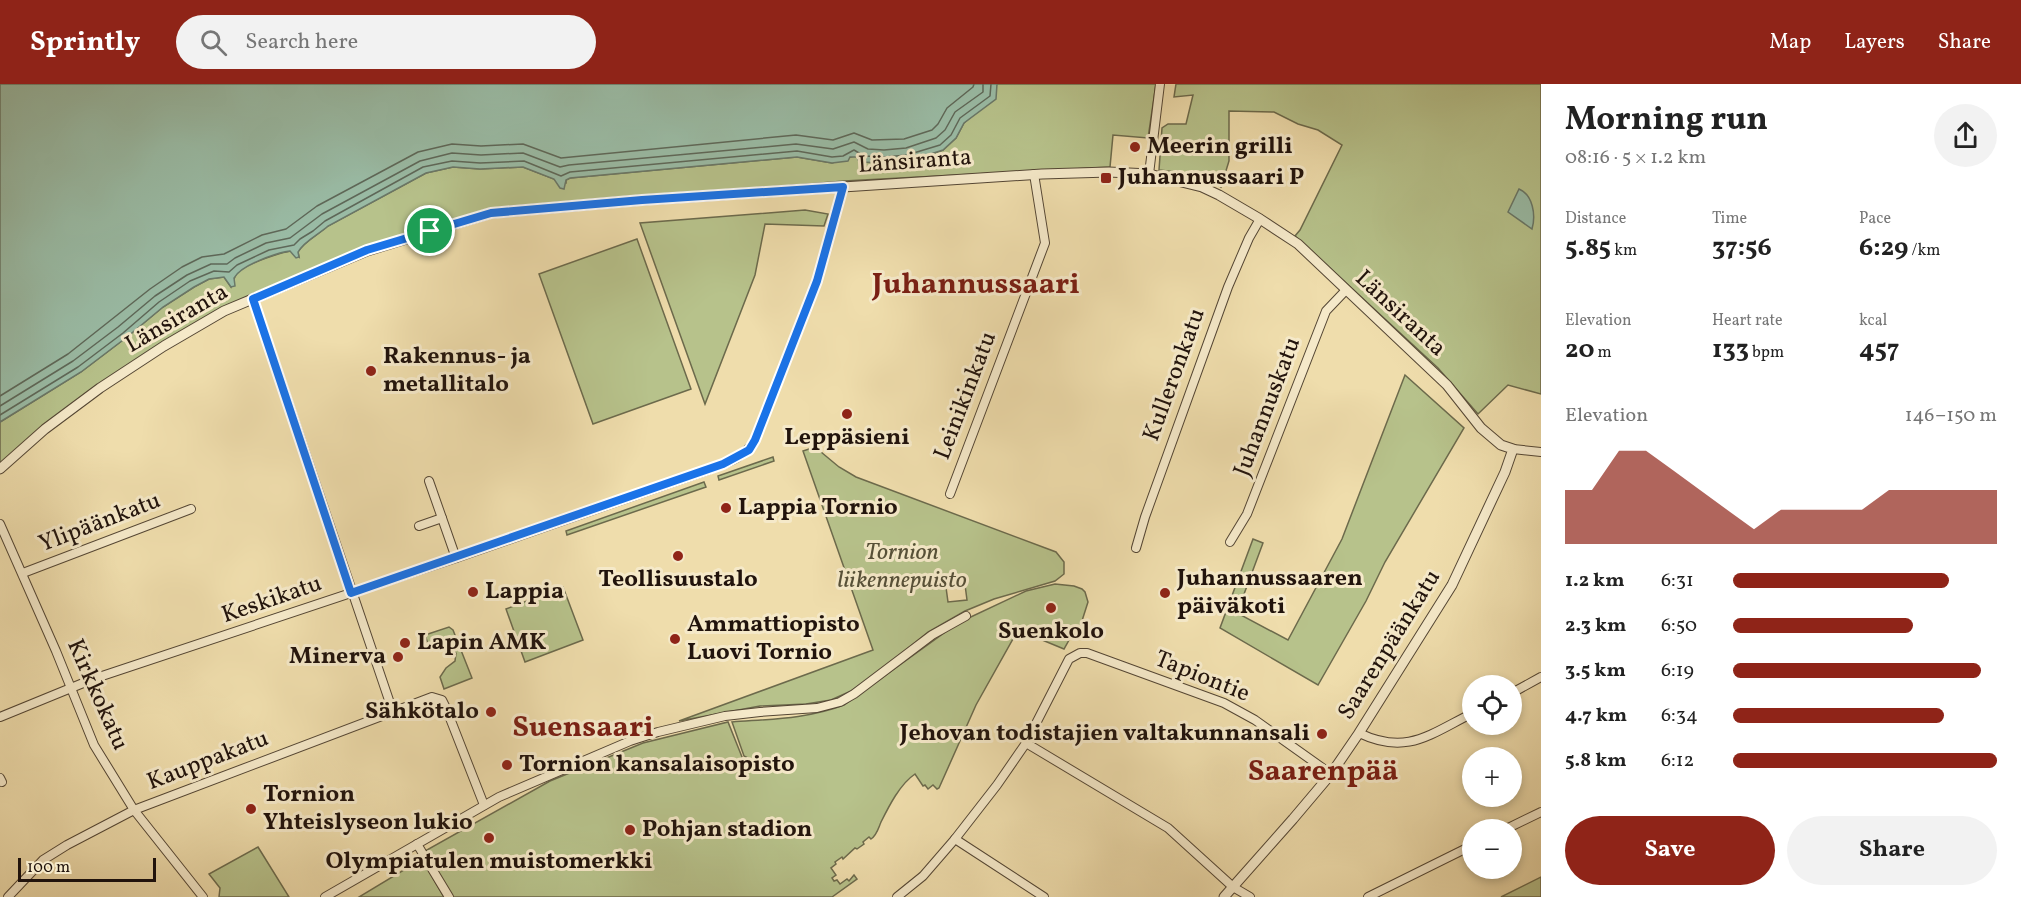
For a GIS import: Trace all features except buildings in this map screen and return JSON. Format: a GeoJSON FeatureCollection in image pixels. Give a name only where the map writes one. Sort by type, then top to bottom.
{"type":"FeatureCollection","features":[{"type":"Feature","properties":{"kind":"street"},"geometry":{"type":"LineString","coordinates":[[1149,174],[1160,84]]}},
{"type":"Feature","properties":{"kind":"street","name":"Länsiranta"},"geometry":{"type":"LineString","coordinates":[[0,469],[45,429],[109,382],[164,346],[225,311],[367,250],[491,213],[642,200],[1034,174],[1110,172],[1149,174],[1202,187],[1260,219],[1298,244],[1447,385],[1481,428],[1501,445],[1513,449]]}},
{"type":"Feature","properties":{"kind":"street","name":"Leinikinkatu"},"geometry":{"type":"LineString","coordinates":[[950,494],[1045,243],[1034,174]]}},
{"type":"Feature","properties":{"kind":"street","name":"Keskikatu"},"geometry":{"type":"LineString","coordinates":[[0,717],[70,688],[456,558],[723,464],[749,450],[755,440],[817,281],[843,187]]}},
{"type":"Feature","properties":{"kind":"street","name":"Kulleronkatu"},"geometry":{"type":"LineString","coordinates":[[1136,548],[1148,507],[1228,287],[1249,238],[1260,219]]}},
{"type":"Feature","properties":{"kind":"street","name":"Juhannuskatu"},"geometry":{"type":"LineString","coordinates":[[1230,542],[1247,514],[1326,311],[1346,290]]}},
{"type":"Feature","properties":{"kind":"street"},"geometry":{"type":"LineString","coordinates":[[253,299],[393,712]]}},
{"type":"Feature","properties":{"kind":"street"},"geometry":{"type":"LineString","coordinates":[[1513,449],[1541,452]]}},
{"type":"Feature","properties":{"kind":"street","name":"Saarenpäänkatu"},"geometry":{"type":"LineString","coordinates":[[1224,897],[1330,774],[1359,733],[1452,585],[1505,472],[1513,449]]}},
{"type":"Feature","properties":{"kind":"street"},"geometry":{"type":"LineString","coordinates":[[429,481],[456,558]]}},
{"type":"Feature","properties":{"kind":"street","name":"Ylipäänkatu"},"geometry":{"type":"LineString","coordinates":[[22,573],[191,509]]}},
{"type":"Feature","properties":{"kind":"street"},"geometry":{"type":"LineString","coordinates":[[419,526],[442,518]]}},
{"type":"Feature","properties":{"kind":"street","name":"Kirkkokatu"},"geometry":{"type":"LineString","coordinates":[[0,524],[94,745],[134,810],[203,897]]}},
{"type":"Feature","properties":{"kind":"street"},"geometry":{"type":"LineString","coordinates":[[326,897],[484,805],[585,759],[658,732],[725,716],[817,708],[840,702],[932,635],[966,616]]}},
{"type":"Feature","properties":{"kind":"street","name":"Tapiontie"},"geometry":{"type":"LineString","coordinates":[[1026,743],[1069,659],[1080,653],[1087,653],[1224,703],[1255,720],[1330,774]]}},
{"type":"Feature","properties":{"kind":"street"},"geometry":{"type":"LineString","coordinates":[[1522,687],[1541,677]]}},
{"type":"Feature","properties":{"kind":"street","name":"Kauppakatu"},"geometry":{"type":"LineString","coordinates":[[8,897],[43,860],[66,845],[134,810],[432,697],[442,700],[484,805]]}},
{"type":"Feature","properties":{"kind":"street"},"geometry":{"type":"LineString","coordinates":[[1359,733],[1384,743],[1406,743],[1462,718]]}},
{"type":"Feature","properties":{"kind":"street"},"geometry":{"type":"LineString","coordinates":[[897,897],[922,876],[955,839],[1026,743],[1167,828],[1233,887],[1250,897]]}},
{"type":"Feature","properties":{"kind":"street"},"geometry":{"type":"LineString","coordinates":[[1522,821],[1541,812]]}},
{"type":"Feature","properties":{"kind":"street"},"geometry":{"type":"LineString","coordinates":[[955,839],[1044,897]]}},
{"type":"Feature","properties":{"kind":"street"},"geometry":{"type":"LineString","coordinates":[[417,844],[449,897]]}},
{"type":"Feature","properties":{"kind":"street"},"geometry":{"type":"LineString","coordinates":[[1368,897],[1462,850]]}},
{"type":"Feature","properties":{"kind":"green space"},"geometry":{"type":"Polygon","coordinates":[[[997,84],[1156,84],[1148,138],[1113,135],[1110,167],[844,181],[491,211],[366,247],[224,308],[163,343],[0,465],[0,422],[81,372],[163,307],[209,279],[224,277],[231,287],[238,272],[251,264],[291,251],[299,257],[298,252],[304,245],[328,226],[426,173],[453,167],[480,169],[523,167],[554,179],[558,183],[566,183],[566,180],[570,178],[797,157],[832,163],[854,156],[885,163],[909,161],[943,150],[956,138],[964,123],[979,110],[997,84]]]}},
{"type":"Feature","properties":{"kind":"green space"},"geometry":{"type":"Polygon","coordinates":[[[1176,84],[1541,84],[1541,394],[1508,385],[1478,414],[1438,368],[1295,236],[1342,145],[1318,130],[1298,124],[1274,112],[1229,111],[1229,161],[1221,187],[1201,175],[1159,170],[1162,128],[1168,124],[1186,124],[1193,95],[1174,97],[1176,84]]]}},
{"type":"Feature","properties":{"kind":"green space"},"geometry":{"type":"Polygon","coordinates":[[[805,210],[828,214],[824,226],[765,224],[755,275],[705,404],[640,223],[805,210]]]}},
{"type":"Feature","properties":{"kind":"green space"},"geometry":{"type":"Polygon","coordinates":[[[637,239],[691,389],[593,424],[539,274],[637,239]]]}},
{"type":"Feature","properties":{"kind":"green space"},"geometry":{"type":"Polygon","coordinates":[[[1405,375],[1464,428],[1385,562],[1366,601],[1318,685],[1220,628],[1253,539],[1263,543],[1237,613],[1288,640],[1342,539],[1405,375]]]}},
{"type":"Feature","properties":{"kind":"green space","name":"Tornion liikennepuisto"},"geometry":{"type":"Polygon","coordinates":[[[815,447],[839,467],[856,477],[1056,552],[1064,562],[1064,574],[1055,581],[994,599],[965,611],[928,632],[851,691],[831,700],[806,704],[760,706],[679,721],[873,650],[803,451],[815,447]],[[964,577],[945,580],[948,602],[967,600],[964,577]]]}},
{"type":"Feature","properties":{"kind":"green space"},"geometry":{"type":"Polygon","coordinates":[[[773,457],[774,461],[719,480],[718,476],[773,457]]]}},
{"type":"Feature","properties":{"kind":"green space"},"geometry":{"type":"Polygon","coordinates":[[[704,482],[706,487],[567,535],[566,531],[704,482]]]}},
{"type":"Feature","properties":{"kind":"green space"},"geometry":{"type":"Polygon","coordinates":[[[1055,584],[1074,586],[1085,592],[1088,602],[1080,627],[1073,633],[1064,649],[1018,630],[976,705],[939,788],[933,785],[928,789],[925,785],[923,786],[915,774],[910,778],[891,802],[875,836],[871,839],[869,837],[863,842],[864,844],[835,862],[836,864],[831,868],[836,875],[832,878],[840,884],[847,879],[849,881],[854,875],[857,879],[832,897],[451,897],[425,851],[550,781],[643,743],[728,722],[742,757],[740,762],[742,767],[748,770],[751,765],[750,759],[744,756],[732,722],[802,716],[844,705],[958,623],[1026,591],[1055,584]]]}},
{"type":"Feature","properties":{"kind":"green space"},"geometry":{"type":"Polygon","coordinates":[[[563,587],[583,640],[525,662],[506,609],[563,587]]]}},
{"type":"Feature","properties":{"kind":"green space"},"geometry":{"type":"Polygon","coordinates":[[[449,627],[453,630],[472,678],[444,689],[440,677],[455,661],[456,653],[450,649],[440,650],[429,647],[425,635],[449,627]]]}},
{"type":"Feature","properties":{"kind":"green space"},"geometry":{"type":"Polygon","coordinates":[[[258,847],[289,897],[219,897],[220,888],[209,874],[258,847]]]}},
{"type":"Feature","properties":{"kind":"green space"},"geometry":{"type":"Polygon","coordinates":[[[422,859],[444,897],[359,897],[422,859]]]}},
{"type":"Feature","properties":{"kind":"green space"},"geometry":{"type":"Polygon","coordinates":[[[1541,877],[1541,897],[1501,897],[1541,877]]]}},
{"type":"Feature","properties":{"kind":"water"},"geometry":{"type":"Polygon","coordinates":[[[0,84],[997,84],[996,99],[964,123],[956,138],[943,150],[909,161],[859,162],[857,157],[850,157],[848,161],[832,163],[797,157],[570,178],[566,180],[564,189],[560,188],[554,179],[523,167],[480,169],[453,167],[426,173],[328,226],[304,245],[298,252],[299,257],[296,258],[290,251],[259,260],[238,273],[234,278],[235,286],[231,287],[224,277],[209,279],[194,287],[163,307],[81,372],[0,422],[0,84]]]}},
{"type":"Feature","properties":{"kind":"water"},"geometry":{"type":"Polygon","coordinates":[[[1519,189],[1528,196],[1532,206],[1534,218],[1532,229],[1508,212],[1519,189]]]}},
{"type":"Feature","properties":{"kind":"place","name":"Meerin grilli"},"geometry":{"type":"Point","coordinates":[1135,147]}},
{"type":"Feature","properties":{"kind":"place","name":"Juhannussaari P"},"geometry":{"type":"Point","coordinates":[1106,178]}},
{"type":"Feature","properties":{"kind":"place","name":"Rakennus- ja metallitalo"},"geometry":{"type":"Point","coordinates":[371,371]}},
{"type":"Feature","properties":{"kind":"place","name":"Leppäsieni"},"geometry":{"type":"Point","coordinates":[847,414]}},
{"type":"Feature","properties":{"kind":"place","name":"Lappia Tornio"},"geometry":{"type":"Point","coordinates":[726,508]}},
{"type":"Feature","properties":{"kind":"place","name":"Teollisuustalo"},"geometry":{"type":"Point","coordinates":[678,556]}},
{"type":"Feature","properties":{"kind":"place","name":"Lappia"},"geometry":{"type":"Point","coordinates":[473,592]}},
{"type":"Feature","properties":{"kind":"place","name":"Juhannussaaren päiväkoti"},"geometry":{"type":"Point","coordinates":[1165,593]}},
{"type":"Feature","properties":{"kind":"place","name":"Suenkolo"},"geometry":{"type":"Point","coordinates":[1051,608]}},
{"type":"Feature","properties":{"kind":"place","name":"Ammattiopisto Luovi Tornio"},"geometry":{"type":"Point","coordinates":[675,639]}},
{"type":"Feature","properties":{"kind":"place","name":"Lapin AMK"},"geometry":{"type":"Point","coordinates":[405,643]}},
{"type":"Feature","properties":{"kind":"place","name":"Minerva"},"geometry":{"type":"Point","coordinates":[398,657]}},
{"type":"Feature","properties":{"kind":"place","name":"Sähkötalo"},"geometry":{"type":"Point","coordinates":[491,712]}},
{"type":"Feature","properties":{"kind":"place","name":"Jehovan todistajien valtakunnansali"},"geometry":{"type":"Point","coordinates":[1322,734]}},
{"type":"Feature","properties":{"kind":"place","name":"Tornion kansalaisopisto"},"geometry":{"type":"Point","coordinates":[507,765]}},
{"type":"Feature","properties":{"kind":"place","name":"Tornion Yhteislyseon lukio"},"geometry":{"type":"Point","coordinates":[251,809]}},
{"type":"Feature","properties":{"kind":"place","name":"Pohjan stadion"},"geometry":{"type":"Point","coordinates":[630,830]}},
{"type":"Feature","properties":{"kind":"place","name":"Olympiatulen muistomerkki"},"geometry":{"type":"Point","coordinates":[489,838]}},
{"type":"Feature","properties":{"kind":"district","name":"Juhannussaari"},"geometry":{"type":"Point","coordinates":[976,285]}},
{"type":"Feature","properties":{"kind":"district","name":"Suensaari"},"geometry":{"type":"Point","coordinates":[583,728]}},
{"type":"Feature","properties":{"kind":"district","name":"Saarenpää"},"geometry":{"type":"Point","coordinates":[1323,772]}},
{"type":"Feature","properties":{"kind":"route"},"geometry":{"type":"LineString","coordinates":[[843,187],[817,281],[755,440],[749,450],[740,457],[723,464],[351,593],[253,299],[367,250],[430,231],[500,212],[843,187]]}}]}
